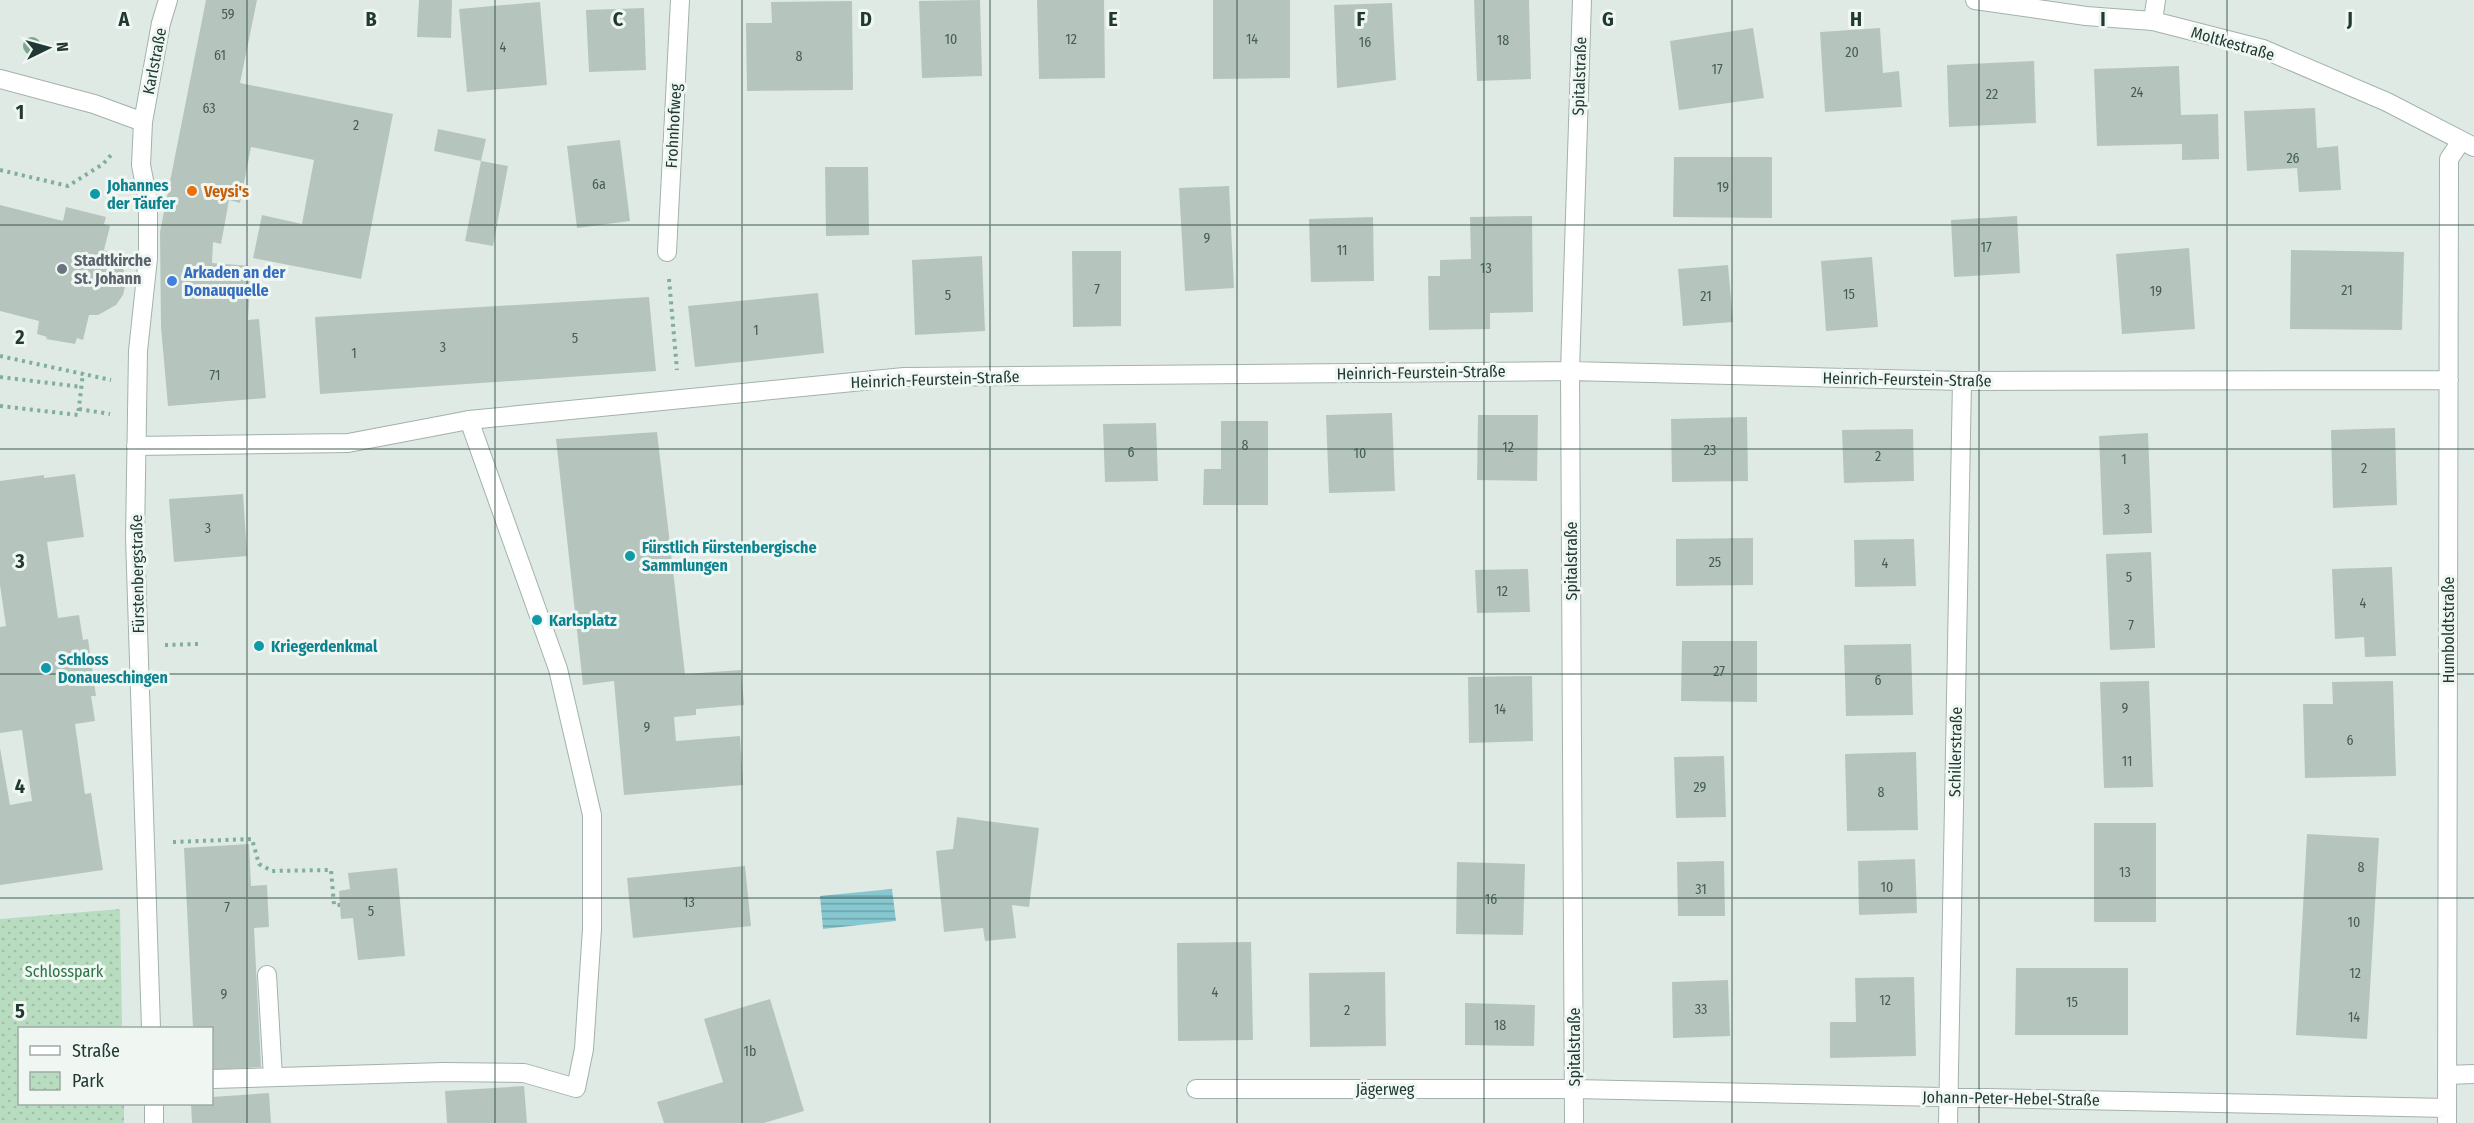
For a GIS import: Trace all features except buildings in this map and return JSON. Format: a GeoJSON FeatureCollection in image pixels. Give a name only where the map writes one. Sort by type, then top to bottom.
{"type":"FeatureCollection","features":[{"type":"Feature","properties":{"kind":"street","name":"Karlstraße"},"geometry":{"type":"LineString","coordinates":[[142,122],[161,23],[168,0]]}},
{"type":"Feature","properties":{"kind":"street","name":"Frohnhofweg"},"geometry":{"type":"LineString","coordinates":[[667,252],[680,0]]}},
{"type":"Feature","properties":{"kind":"street","name":"Spitalstraße"},"geometry":{"type":"LineString","coordinates":[[1574,1123],[1570,371],[1582,0]]}},
{"type":"Feature","properties":{"kind":"street","name":"Moltkestraße"},"geometry":{"type":"LineString","coordinates":[[1975,0],[2086,16],[2152,21],[2263,49],[2387,102],[2468,144]]}},
{"type":"Feature","properties":{"kind":"street"},"geometry":{"type":"LineString","coordinates":[[2152,21],[2156,0]]}},
{"type":"Feature","properties":{"kind":"street"},"geometry":{"type":"LineString","coordinates":[[0,79],[94,104],[142,122]]}},
{"type":"Feature","properties":{"kind":"street","name":"Fürstenbergstraße"},"geometry":{"type":"LineString","coordinates":[[142,122],[141,165],[148,201],[148,258],[138,351],[135,538],[151,1027]]}},
{"type":"Feature","properties":{"kind":"street","name":"Humboldtstraße"},"geometry":{"type":"LineString","coordinates":[[2447,1115],[2449,159],[2468,144]]}},
{"type":"Feature","properties":{"kind":"street","name":"Heinrich-Feurstein-Straße"},"geometry":{"type":"LineString","coordinates":[[136,446],[348,443],[469,420],[904,377],[1570,371],[1962,381],[2450,380]]}},
{"type":"Feature","properties":{"kind":"street","name":"Schillerstraße"},"geometry":{"type":"LineString","coordinates":[[1948,1123],[1962,381]]}},
{"type":"Feature","properties":{"kind":"street"},"geometry":{"type":"LineString","coordinates":[[213,1079],[444,1072],[524,1073],[576,1088],[584,1049],[592,929],[592,815],[558,669],[469,420]]}},
{"type":"Feature","properties":{"kind":"street"},"geometry":{"type":"LineString","coordinates":[[267,975],[273,1077]]}},
{"type":"Feature","properties":{"kind":"street"},"geometry":{"type":"LineString","coordinates":[[2447,1075],[2474,1074]]}},
{"type":"Feature","properties":{"kind":"street","name":"Jägerweg"},"geometry":{"type":"LineString","coordinates":[[1196,1089],[1574,1089]]}},
{"type":"Feature","properties":{"kind":"street","name":"Johann-Peter-Hebel-Straße"},"geometry":{"type":"LineString","coordinates":[[1574,1089],[1948,1096],[2447,1115]]}},
{"type":"Feature","properties":{"kind":"street"},"geometry":{"type":"LineString","coordinates":[[154,1105],[154,1123]]}},
{"type":"Feature","properties":{"kind":"path"},"geometry":{"type":"LineString","coordinates":[[0,170],[68,186],[103,164],[142,122]]}},
{"type":"Feature","properties":{"kind":"path"},"geometry":{"type":"LineString","coordinates":[[667,252],[677,371]]}},
{"type":"Feature","properties":{"kind":"path"},"geometry":{"type":"LineString","coordinates":[[0,356],[138,386]]}},
{"type":"Feature","properties":{"kind":"path"},"geometry":{"type":"LineString","coordinates":[[0,406],[78,415],[83,373]]}},
{"type":"Feature","properties":{"kind":"path"},"geometry":{"type":"LineString","coordinates":[[0,377],[82,387]]}},
{"type":"Feature","properties":{"kind":"path"},"geometry":{"type":"LineString","coordinates":[[79,409],[112,414]]}},
{"type":"Feature","properties":{"kind":"path"},"geometry":{"type":"LineString","coordinates":[[161,645],[198,644]]}},
{"type":"Feature","properties":{"kind":"path"},"geometry":{"type":"LineString","coordinates":[[170,842],[252,839],[259,864],[272,872],[331,870],[334,905],[340,904]]}},
{"type":"Feature","properties":{"kind":"green space","name":"Schlosspark"},"geometry":{"type":"Polygon","coordinates":[[[120,909],[122,1027],[18,1027],[18,1105],[124,1105],[124,1123],[0,1123],[0,919],[120,909]]]}},
{"type":"Feature","properties":{"kind":"water"},"geometry":{"type":"Polygon","coordinates":[[[892,889],[896,921],[823,929],[820,896],[892,889]]]}},
{"type":"Feature","properties":{"kind":"place","name":"Veysi's"},"geometry":{"type":"Point","coordinates":[192,191]}},
{"type":"Feature","properties":{"kind":"place","name":"Johannes der Täufer"},"geometry":{"type":"Point","coordinates":[95,194]}},
{"type":"Feature","properties":{"kind":"place","name":"Stadtkirche St. Johann"},"geometry":{"type":"Point","coordinates":[62,269]}},
{"type":"Feature","properties":{"kind":"place","name":"Arkaden an der Donauquelle"},"geometry":{"type":"Point","coordinates":[172,281]}},
{"type":"Feature","properties":{"kind":"place","name":"Fürstlich Fürstenbergische Sammlungen"},"geometry":{"type":"Point","coordinates":[630,556]}},
{"type":"Feature","properties":{"kind":"place","name":"Karlsplatz"},"geometry":{"type":"Point","coordinates":[537,620]}},
{"type":"Feature","properties":{"kind":"place","name":"Kriegerdenkmal"},"geometry":{"type":"Point","coordinates":[259,646]}},
{"type":"Feature","properties":{"kind":"place","name":"Schloss Donaueschingen"},"geometry":{"type":"Point","coordinates":[46,668]}}]}
